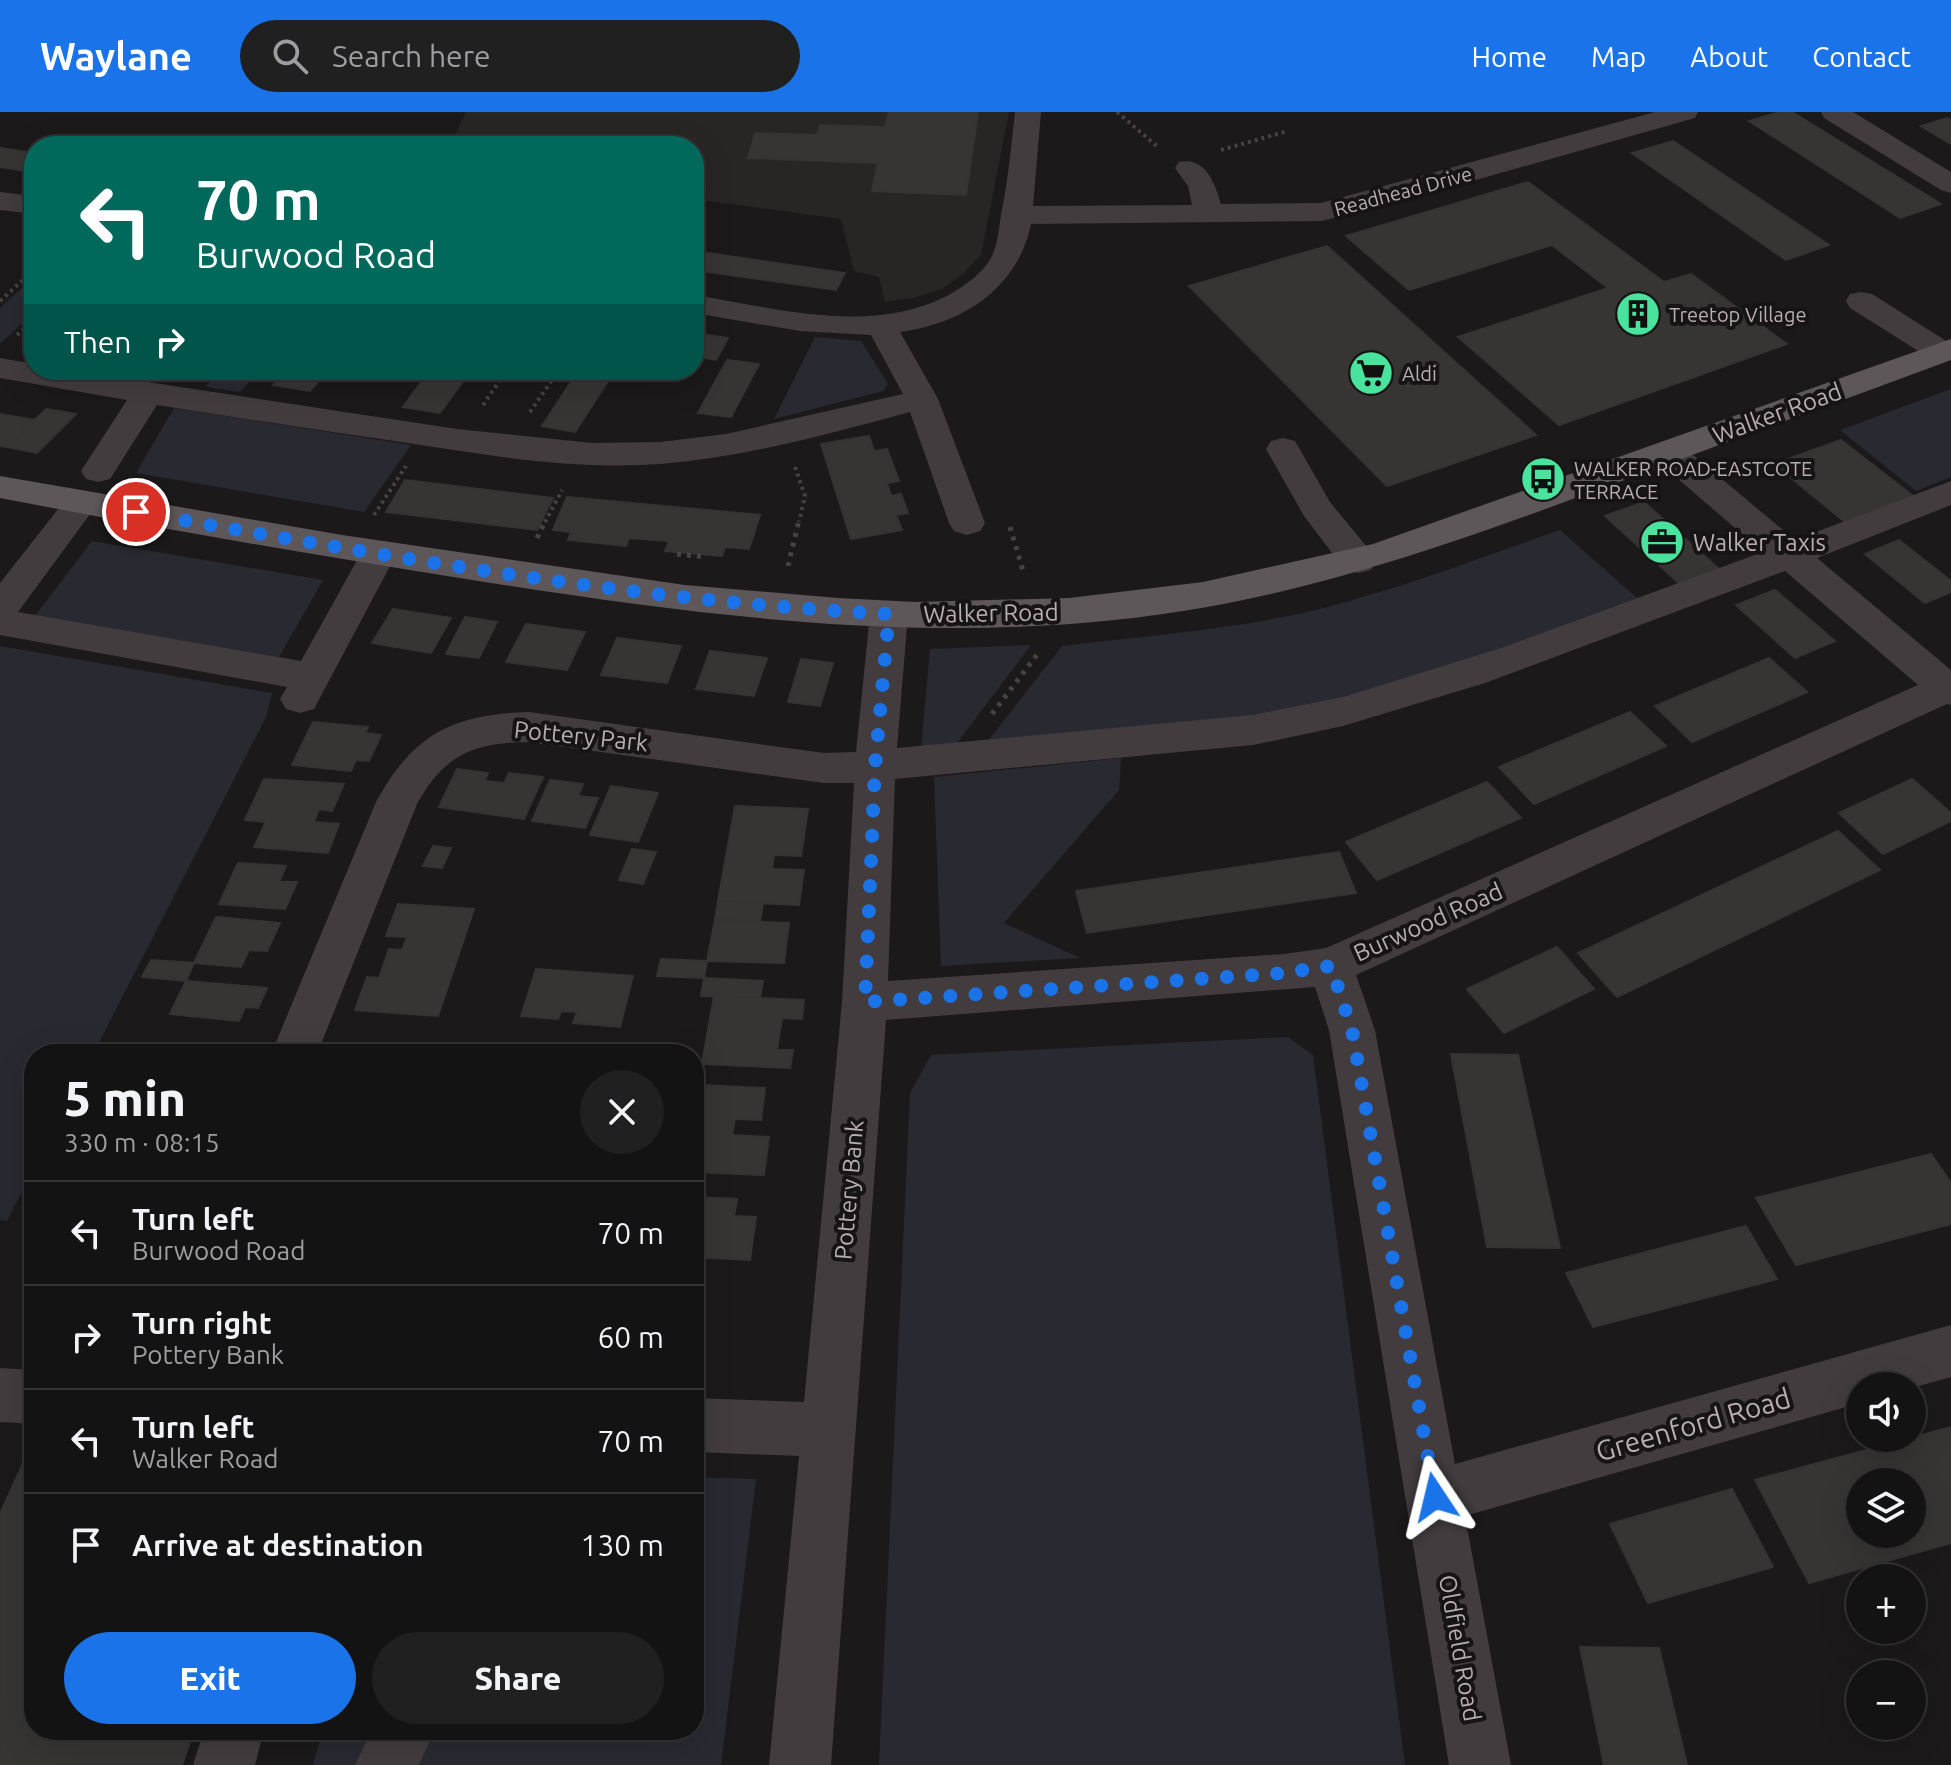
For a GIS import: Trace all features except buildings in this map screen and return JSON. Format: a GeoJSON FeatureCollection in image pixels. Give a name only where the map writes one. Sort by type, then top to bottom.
{"type":"FeatureCollection","features":[{"type":"Feature","properties":{"kind":"main road","name":"Walker Road"},"geometry":{"type":"LineString","coordinates":[[0,487],[379,553],[705,600],[889,614],[1071,611],[1216,592],[1358,561],[1423,541],[1947,351]]}},
{"type":"Feature","properties":{"kind":"street"},"geometry":{"type":"LineString","coordinates":[[704,305],[812,321],[881,325],[936,313],[967,298],[987,283],[1008,253],[1016,215],[1028,112]]}},
{"type":"Feature","properties":{"kind":"street","name":"Readhead Drive"},"geometry":{"type":"LineString","coordinates":[[1016,215],[1294,213],[1347,207],[1685,112]]}},
{"type":"Feature","properties":{"kind":"street"},"geometry":{"type":"LineString","coordinates":[[1834,112],[1951,184]]}},
{"type":"Feature","properties":{"kind":"street"},"geometry":{"type":"LineString","coordinates":[[1571,121],[1595,138]]}},
{"type":"Feature","properties":{"kind":"street"},"geometry":{"type":"LineString","coordinates":[[1189,168],[1202,186],[1209,215]]}},
{"type":"Feature","properties":{"kind":"street"},"geometry":{"type":"LineString","coordinates":[[0,201],[24,204]]}},
{"type":"Feature","properties":{"kind":"street"},"geometry":{"type":"LineString","coordinates":[[1861,301],[1947,351]]}},
{"type":"Feature","properties":{"kind":"street"},"geometry":{"type":"LineString","coordinates":[[881,325],[922,399],[967,523]]}},
{"type":"Feature","properties":{"kind":"street"},"geometry":{"type":"LineString","coordinates":[[0,368],[24,372]]}},
{"type":"Feature","properties":{"kind":"street"},"geometry":{"type":"LineString","coordinates":[[68,380],[426,435],[580,455],[662,453],[783,434],[922,399]]}},
{"type":"Feature","properties":{"kind":"street"},"geometry":{"type":"LineString","coordinates":[[98,471],[147,394]]}},
{"type":"Feature","properties":{"kind":"street"},"geometry":{"type":"LineString","coordinates":[[1283,449],[1309,498],[1358,561]]}},
{"type":"Feature","properties":{"kind":"street"},"geometry":{"type":"LineString","coordinates":[[1668,452],[1949,688]]}},
{"type":"Feature","properties":{"kind":"street","name":"Pottery Park"},"geometry":{"type":"LineString","coordinates":[[298,1044],[397,802],[424,758],[459,738],[504,727],[529,727],[824,768],[875,767],[1253,730],[1312,720],[1437,687],[1793,556],[1951,492]]}},
{"type":"Feature","properties":{"kind":"street"},"geometry":{"type":"LineString","coordinates":[[0,609],[82,502]]}},
{"type":"Feature","properties":{"kind":"street"},"geometry":{"type":"LineString","coordinates":[[0,622],[305,688],[379,553]]}},
{"type":"Feature","properties":{"kind":"street","name":"Pottery Bank"},"geometry":{"type":"LineString","coordinates":[[800,1765],[865,1002],[875,767],[889,614]]}},
{"type":"Feature","properties":{"kind":"street","name":"Burwood Road"},"geometry":{"type":"LineString","coordinates":[[865,1002],[1284,973],[1331,966],[1949,688]]}},
{"type":"Feature","properties":{"kind":"street","name":"Oldfield Road"},"geometry":{"type":"LineString","coordinates":[[1331,966],[1352,1030],[1480,1765]]}},
{"type":"Feature","properties":{"kind":"street","name":"Greenford Road"},"geometry":{"type":"LineString","coordinates":[[1435,1497],[1951,1351]]}},
{"type":"Feature","properties":{"kind":"street"},"geometry":{"type":"LineString","coordinates":[[0,1395],[24,1396]]}},
{"type":"Feature","properties":{"kind":"street"},"geometry":{"type":"LineString","coordinates":[[704,1425],[829,1430]]}},
{"type":"Feature","properties":{"kind":"street"},"geometry":{"type":"LineString","coordinates":[[224,1765],[231,1740]]}},
{"type":"Feature","properties":{"kind":"street"},"geometry":{"type":"LineString","coordinates":[[386,1765],[400,1740]]}},
{"type":"Feature","properties":{"kind":"path"},"geometry":{"type":"LineString","coordinates":[[1117,112],[1176,163],[1189,168]]}},
{"type":"Feature","properties":{"kind":"path"},"geometry":{"type":"LineString","coordinates":[[0,301],[24,279]]}},
{"type":"Feature","properties":{"kind":"path"},"geometry":{"type":"LineString","coordinates":[[783,434],[805,496],[788,566]]}},
{"type":"Feature","properties":{"kind":"path"},"geometry":{"type":"LineString","coordinates":[[389,517],[374,515],[426,435]]}},
{"type":"Feature","properties":{"kind":"path"},"geometry":{"type":"LineString","coordinates":[[550,541],[537,539],[580,455]]}},
{"type":"Feature","properties":{"kind":"path"},"geometry":{"type":"LineString","coordinates":[[669,553],[713,558]]}},
{"type":"Feature","properties":{"kind":"path"},"geometry":{"type":"LineString","coordinates":[[773,564],[802,567]]}},
{"type":"Feature","properties":{"kind":"shaded area"},"geometry":{"type":"Polygon","coordinates":[[[466,112],[1009,112],[981,255],[963,274],[942,289],[885,302],[879,277],[854,271],[841,219],[704,200],[704,136],[455,136],[466,112]]]}},
{"type":"Feature","properties":{"kind":"shaded area"},"geometry":{"type":"Polygon","coordinates":[[[24,286],[24,321],[0,344],[0,308],[24,286]]]}},
{"type":"Feature","properties":{"kind":"shaded area"},"geometry":{"type":"Polygon","coordinates":[[[815,337],[861,341],[888,384],[883,391],[774,419],[815,337]]]}},
{"type":"Feature","properties":{"kind":"shaded area"},"geometry":{"type":"Polygon","coordinates":[[[211,380],[251,380],[240,392],[205,387],[211,380]]]}},
{"type":"Feature","properties":{"kind":"shaded area"},"geometry":{"type":"Polygon","coordinates":[[[1951,389],[1951,477],[1916,491],[1840,430],[1951,389]]]}},
{"type":"Feature","properties":{"kind":"shaded area"},"geometry":{"type":"Polygon","coordinates":[[[174,408],[411,445],[364,512],[136,473],[174,408]]]}},
{"type":"Feature","properties":{"kind":"shaded area"},"geometry":{"type":"Polygon","coordinates":[[[1560,530],[1637,598],[1448,667],[1332,700],[1203,723],[984,746],[1062,646],[1295,615],[1416,581],[1560,530]]]}},
{"type":"Feature","properties":{"kind":"shaded area"},"geometry":{"type":"Polygon","coordinates":[[[92,541],[323,580],[279,657],[35,616],[92,541]]]}},
{"type":"Feature","properties":{"kind":"shaded area"},"geometry":{"type":"Polygon","coordinates":[[[1031,645],[954,747],[921,749],[930,649],[1031,645]]]}},
{"type":"Feature","properties":{"kind":"shaded area"},"geometry":{"type":"Polygon","coordinates":[[[0,646],[272,693],[266,717],[98,1044],[24,1044],[24,1188],[7,1221],[0,1220],[0,646]]]}},
{"type":"Feature","properties":{"kind":"shaded area"},"geometry":{"type":"Polygon","coordinates":[[[1121,758],[1119,790],[1004,923],[1080,958],[941,966],[934,777],[1121,758]]]}},
{"type":"Feature","properties":{"kind":"shaded area"},"geometry":{"type":"Polygon","coordinates":[[[1288,1037],[1313,1055],[1405,1765],[879,1765],[910,1093],[931,1055],[1288,1037]]]}},
{"type":"Feature","properties":{"kind":"shaded area"},"geometry":{"type":"Polygon","coordinates":[[[704,1477],[756,1479],[721,1765],[313,1765],[320,1740],[704,1740],[704,1477]]]}},
{"type":"Feature","properties":{"kind":"place","name":"Treetop Village"},"geometry":{"type":"Point","coordinates":[1638,314]}},
{"type":"Feature","properties":{"kind":"place","name":"Aldi"},"geometry":{"type":"Point","coordinates":[1371,373]}},
{"type":"Feature","properties":{"kind":"place","name":"WALKER ROAD-EASTCOTE TERRACE"},"geometry":{"type":"Point","coordinates":[1543,479]}},
{"type":"Feature","properties":{"kind":"place","name":"Walker Taxis"},"geometry":{"type":"Point","coordinates":[1662,542]}},
{"type":"Feature","properties":{"kind":"route"},"geometry":{"type":"LineString","coordinates":[[136,512],[617,589],[734,603],[889,614],[875,767],[865,1002],[1284,973],[1331,966],[1352,1030],[1435,1497]]}}]}
